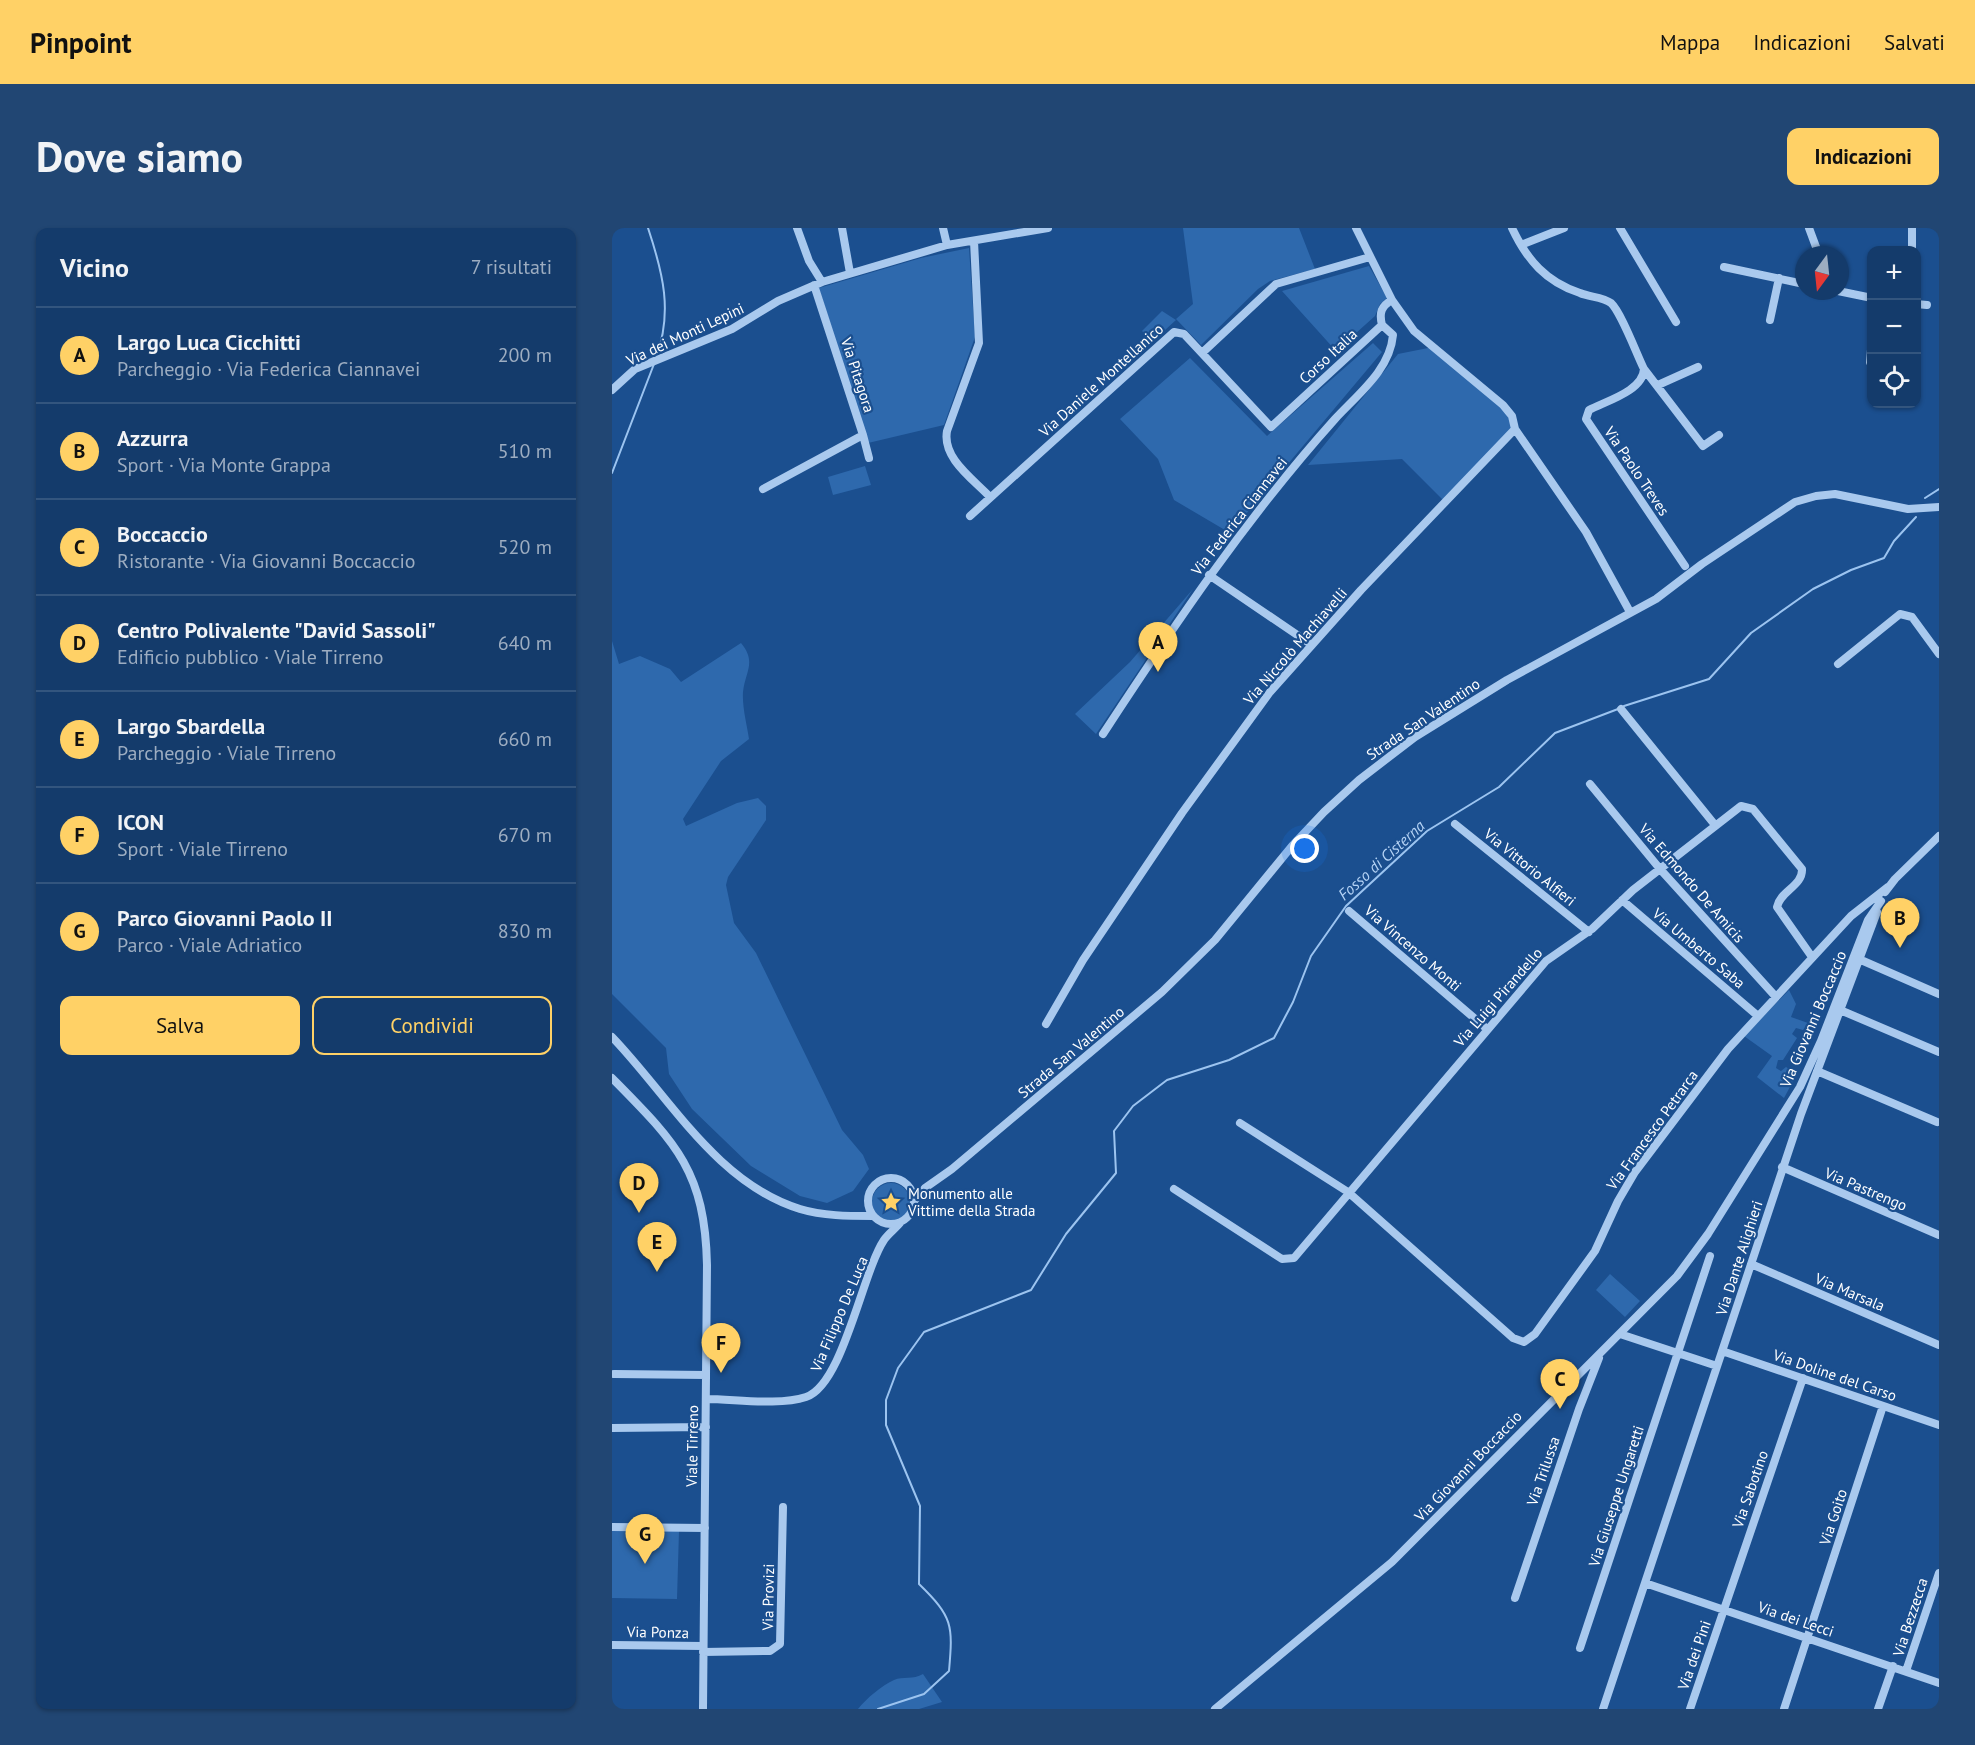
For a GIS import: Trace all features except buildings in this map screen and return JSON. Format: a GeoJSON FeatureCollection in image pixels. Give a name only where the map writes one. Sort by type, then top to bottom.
{"type":"FeatureCollection","features":[{"type":"Feature","properties":{"kind":"street","name":"Via Pitagora"},"geometry":{"type":"LineString","coordinates":[[763,489],[863,435],[818,283],[797,228]]}},
{"type":"Feature","properties":{"kind":"street"},"geometry":{"type":"LineString","coordinates":[[842,228],[850,273]]}},
{"type":"Feature","properties":{"kind":"street"},"geometry":{"type":"LineString","coordinates":[[943,228],[947,245]]}},
{"type":"Feature","properties":{"kind":"street","name":"Via dei Monti Lepini"},"geometry":{"type":"LineString","coordinates":[[612,390],[635,369],[732,329],[778,301],[818,283],[947,245],[1048,228]]}},
{"type":"Feature","properties":{"kind":"street"},"geometry":{"type":"LineString","coordinates":[[1356,228],[1392,300],[1414,331],[1503,405],[1512,416],[1515,429],[1586,532],[1630,612]]}},
{"type":"Feature","properties":{"kind":"street"},"geometry":{"type":"LineString","coordinates":[[1512,228],[1534,265],[1551,279],[1577,292],[1611,303],[1644,369],[1703,446],[1719,435]]}},
{"type":"Feature","properties":{"kind":"street"},"geometry":{"type":"LineString","coordinates":[[1521,245],[1564,228]]}},
{"type":"Feature","properties":{"kind":"street"},"geometry":{"type":"LineString","coordinates":[[1620,228],[1676,322]]}},
{"type":"Feature","properties":{"kind":"street"},"geometry":{"type":"LineString","coordinates":[[1809,228],[1816,246]]}},
{"type":"Feature","properties":{"kind":"street"},"geometry":{"type":"LineString","coordinates":[[1912,228],[1912,246]]}},
{"type":"Feature","properties":{"kind":"street"},"geometry":{"type":"LineString","coordinates":[[974,241],[979,343],[947,429],[946,441],[950,455],[990,497]]}},
{"type":"Feature","properties":{"kind":"street"},"geometry":{"type":"LineString","coordinates":[[1202,353],[1276,284],[1370,257]]}},
{"type":"Feature","properties":{"kind":"street"},"geometry":{"type":"LineString","coordinates":[[1724,267],[1795,282]]}},
{"type":"Feature","properties":{"kind":"street"},"geometry":{"type":"LineString","coordinates":[[1770,320],[1779,278]]}},
{"type":"Feature","properties":{"kind":"street"},"geometry":{"type":"LineString","coordinates":[[1849,293],[1867,297]]}},
{"type":"Feature","properties":{"kind":"street","name":"Corso Italia"},"geometry":{"type":"LineString","coordinates":[[1271,427],[1382,325],[1381,311],[1392,300]]}},
{"type":"Feature","properties":{"kind":"street"},"geometry":{"type":"LineString","coordinates":[[1921,304],[1927,305]]}},
{"type":"Feature","properties":{"kind":"street","name":"Via Federica Ciannavei"},"geometry":{"type":"LineString","coordinates":[[1103,734],[1209,575],[1306,451],[1387,361],[1393,335],[1382,325]]}},
{"type":"Feature","properties":{"kind":"street","name":"Via Daniele Montellanico"},"geometry":{"type":"LineString","coordinates":[[970,516],[1173,333],[1183,333],[1271,427]]}},
{"type":"Feature","properties":{"kind":"street"},"geometry":{"type":"LineString","coordinates":[[1658,385],[1698,367]]}},
{"type":"Feature","properties":{"kind":"street","name":"Via Paolo Treves"},"geometry":{"type":"LineString","coordinates":[[1644,369],[1638,384],[1589,410],[1586,419],[1685,566]]}},
{"type":"Feature","properties":{"kind":"street","name":"Via Niccolò Machiavelli"},"geometry":{"type":"LineString","coordinates":[[1046,1024],[1083,960],[1182,813],[1270,693],[1311,645],[1515,429]]}},
{"type":"Feature","properties":{"kind":"street"},"geometry":{"type":"LineString","coordinates":[[863,435],[869,458]]}},
{"type":"Feature","properties":{"kind":"street","name":"Strada San Valentino"},"geometry":{"type":"LineString","coordinates":[[915,1200],[925,1188],[952,1169],[1174,981],[1219,935],[1302,835],[1365,775],[1415,737],[1472,700],[1662,596],[1710,558],[1803,499],[1841,495],[1900,508],[1935,508]]}},
{"type":"Feature","properties":{"kind":"street"},"geometry":{"type":"LineString","coordinates":[[1209,575],[1311,645]]}},
{"type":"Feature","properties":{"kind":"street"},"geometry":{"type":"LineString","coordinates":[[1838,664],[1896,616],[1903,613],[1912,617],[1939,654]]}},
{"type":"Feature","properties":{"kind":"street"},"geometry":{"type":"LineString","coordinates":[[1621,710],[1715,825]]}},
{"type":"Feature","properties":{"kind":"street","name":"Via Edmondo De Amicis"},"geometry":{"type":"LineString","coordinates":[[1590,784],[1660,869],[1776,997]]}},
{"type":"Feature","properties":{"kind":"street","name":"Via Luigi Pirandello"},"geometry":{"type":"LineString","coordinates":[[1174,1189],[1289,1260],[1296,1256],[1548,959],[1589,932],[1622,900],[1741,806],[1749,806],[1801,867],[1801,878],[1781,898],[1777,907],[1812,957]]}},
{"type":"Feature","properties":{"kind":"street","name":"Via Vittorio Alfieri"},"geometry":{"type":"LineString","coordinates":[[1455,824],[1589,932]]}},
{"type":"Feature","properties":{"kind":"street","name":"Via Dante Alighieri"},"geometry":{"type":"LineString","coordinates":[[1603,1709],[1782,1167],[1861,960],[1881,901],[1888,887],[1939,836]]}},
{"type":"Feature","properties":{"kind":"street","name":"Via Francesco Petrarca"},"geometry":{"type":"LineString","coordinates":[[1348,1192],[1515,1340],[1527,1341],[1595,1251],[1623,1191],[1639,1167],[1728,1049],[1854,913],[1888,887]]}},
{"type":"Feature","properties":{"kind":"street","name":"Via Umberto Saba"},"geometry":{"type":"LineString","coordinates":[[1622,900],[1758,1016]]}},
{"type":"Feature","properties":{"kind":"street","name":"Via Giovanni Boccaccio"},"geometry":{"type":"LineString","coordinates":[[1215,1709],[1384,1570],[1665,1289],[1697,1250],[1791,1101],[1817,1051],[1868,920],[1881,901]]}},
{"type":"Feature","properties":{"kind":"street","name":"Via Vincenzo Monti"},"geometry":{"type":"LineString","coordinates":[[1349,911],[1487,1029]]}},
{"type":"Feature","properties":{"kind":"street"},"geometry":{"type":"LineString","coordinates":[[1861,960],[1939,994]]}},
{"type":"Feature","properties":{"kind":"street"},"geometry":{"type":"LineString","coordinates":[[1840,1010],[1939,1052]]}},
{"type":"Feature","properties":{"kind":"street"},"geometry":{"type":"LineString","coordinates":[[612,1037],[644,1070],[693,1133],[729,1168],[759,1190],[787,1204],[812,1212],[873,1216],[882,1222],[900,1223]]}},
{"type":"Feature","properties":{"kind":"street"},"geometry":{"type":"LineString","coordinates":[[1817,1071],[1937,1122]]}},
{"type":"Feature","properties":{"kind":"street","name":"Viale Tirreno"},"geometry":{"type":"LineString","coordinates":[[612,1078],[668,1136],[686,1163],[696,1185],[707,1248],[703,1709]]}},
{"type":"Feature","properties":{"kind":"street"},"geometry":{"type":"LineString","coordinates":[[1240,1123],[1348,1192]]}},
{"type":"Feature","properties":{"kind":"street","name":"Via Pastrengo"},"geometry":{"type":"LineString","coordinates":[[1782,1167],[1939,1235]]}},
{"type":"Feature","properties":{"kind":"street"},"geometry":{"type":"LineString","coordinates":[[873,1216],[868,1203],[871,1188],[883,1179],[897,1179],[910,1186],[925,1188]]}},
{"type":"Feature","properties":{"kind":"street"},"geometry":{"type":"LineString","coordinates":[[884,1240],[912,1213],[915,1200],[910,1186]]}},
{"type":"Feature","properties":{"kind":"street"},"geometry":{"type":"LineString","coordinates":[[851,1216],[868,1203]]}},
{"type":"Feature","properties":{"kind":"street"},"geometry":{"type":"LineString","coordinates":[[882,1222],[884,1240]]}},
{"type":"Feature","properties":{"kind":"street","name":"Via Filippo De Luca"},"geometry":{"type":"LineString","coordinates":[[706,1399],[789,1400],[806,1397],[818,1391],[835,1363],[884,1240]]}},
{"type":"Feature","properties":{"kind":"street","name":"Via Giuseppe Ungaretti"},"geometry":{"type":"LineString","coordinates":[[1580,1648],[1710,1256]]}},
{"type":"Feature","properties":{"kind":"street","name":"Via Marsala"},"geometry":{"type":"LineString","coordinates":[[1751,1264],[1939,1345]]}},
{"type":"Feature","properties":{"kind":"street"},"geometry":{"type":"LineString","coordinates":[[1620,1334],[1717,1366]]}},
{"type":"Feature","properties":{"kind":"street","name":"Via Doline del Carso"},"geometry":{"type":"LineString","coordinates":[[1722,1352],[1939,1425]]}},
{"type":"Feature","properties":{"kind":"street","name":"Via Trilussa"},"geometry":{"type":"LineString","coordinates":[[1515,1598],[1579,1409],[1601,1354]]}},
{"type":"Feature","properties":{"kind":"street"},"geometry":{"type":"LineString","coordinates":[[614,1374],[706,1375]]}},
{"type":"Feature","properties":{"kind":"street","name":"Via Sabotino"},"geometry":{"type":"LineString","coordinates":[[1724,1609],[1803,1378]]}},
{"type":"Feature","properties":{"kind":"street","name":"Via Goito"},"geometry":{"type":"LineString","coordinates":[[1784,1709],[1883,1406]]}},
{"type":"Feature","properties":{"kind":"street"},"geometry":{"type":"LineString","coordinates":[[612,1428],[706,1427]]}},
{"type":"Feature","properties":{"kind":"street","name":"Via Provizi"},"geometry":{"type":"LineString","coordinates":[[703,1649],[770,1651],[779,1645],[783,1507]]}},
{"type":"Feature","properties":{"kind":"street"},"geometry":{"type":"LineString","coordinates":[[612,1527],[705,1528]]}},
{"type":"Feature","properties":{"kind":"street","name":"Via Bezzecca"},"geometry":{"type":"LineString","coordinates":[[1906,1671],[1939,1573]]}},
{"type":"Feature","properties":{"kind":"street","name":"Via dei Lecci"},"geometry":{"type":"LineString","coordinates":[[1645,1583],[1939,1683]]}},
{"type":"Feature","properties":{"kind":"street","name":"Via dei Pini"},"geometry":{"type":"LineString","coordinates":[[1690,1709],[1724,1609]]}},
{"type":"Feature","properties":{"kind":"street","name":"Via Ponza"},"geometry":{"type":"LineString","coordinates":[[612,1645],[703,1649]]}},
{"type":"Feature","properties":{"kind":"street"},"geometry":{"type":"LineString","coordinates":[[1878,1709],[1893,1666]]}},
{"type":"Feature","properties":{"kind":"shaded area"},"geometry":{"type":"Polygon","coordinates":[[[1183,228],[1299,228],[1315,269],[1270,281],[1258,289],[1201,345],[1176,319],[1193,304],[1183,228]]]}},
{"type":"Feature","properties":{"kind":"shaded area"},"geometry":{"type":"Polygon","coordinates":[[[969,248],[975,337],[944,425],[868,443],[819,288],[921,258],[969,248]]]}},
{"type":"Feature","properties":{"kind":"shaded area"},"geometry":{"type":"Polygon","coordinates":[[[1369,266],[1387,298],[1380,304],[1375,316],[1336,351],[1282,291],[1369,266]]]}},
{"type":"Feature","properties":{"kind":"shaded area"},"geometry":{"type":"Polygon","coordinates":[[[1162,311],[1176,320],[1153,341],[1142,331],[1162,311]]]}},
{"type":"Feature","properties":{"kind":"shaded area"},"geometry":{"type":"Polygon","coordinates":[[[1373,343],[1382,352],[1230,533],[1174,500],[1158,459],[1120,419],[1190,358],[1267,436],[1373,343]]]}},
{"type":"Feature","properties":{"kind":"shaded area"},"geometry":{"type":"Polygon","coordinates":[[[1433,347],[1498,400],[1515,429],[1445,502],[1402,459],[1308,465],[1398,354],[1433,347]]]}},
{"type":"Feature","properties":{"kind":"shaded area"},"geometry":{"type":"Polygon","coordinates":[[[865,466],[871,485],[833,495],[828,477],[865,466]]]}},
{"type":"Feature","properties":{"kind":"shaded area"},"geometry":{"type":"Polygon","coordinates":[[[1193,589],[1096,734],[1075,714],[1130,662],[1193,589]]]}},
{"type":"Feature","properties":{"kind":"shaded area"},"geometry":{"type":"Polygon","coordinates":[[[612,641],[619,664],[640,656],[670,669],[681,682],[741,643],[746,650],[749,667],[743,698],[749,739],[721,761],[683,819],[686,826],[737,803],[758,798],[766,806],[766,820],[728,877],[726,885],[734,923],[756,953],[842,1130],[863,1155],[869,1169],[853,1191],[827,1203],[800,1196],[751,1166],[692,1109],[669,1074],[666,1048],[612,994],[612,641]]]}},
{"type":"Feature","properties":{"kind":"shaded area"},"geometry":{"type":"Polygon","coordinates":[[[1789,990],[1796,1004],[1791,1017],[1808,1023],[1803,1030],[1796,1028],[1792,1034],[1797,1038],[1783,1060],[1778,1060],[1776,1068],[1781,1071],[1786,1067],[1797,1074],[1784,1098],[1757,1077],[1772,1056],[1744,1036],[1789,990]]]}},
{"type":"Feature","properties":{"kind":"shaded area"},"geometry":{"type":"Polygon","coordinates":[[[891,1183],[898,1184],[904,1189],[909,1195],[909,1209],[904,1215],[898,1220],[891,1221],[884,1220],[878,1215],[873,1209],[872,1202],[873,1195],[878,1189],[884,1184],[891,1183]]]}},
{"type":"Feature","properties":{"kind":"shaded area"},"geometry":{"type":"Polygon","coordinates":[[[1610,1274],[1640,1301],[1625,1317],[1596,1290],[1610,1274]]]}},
{"type":"Feature","properties":{"kind":"shaded area"},"geometry":{"type":"Polygon","coordinates":[[[612,1530],[679,1531],[677,1599],[612,1598],[612,1530]]]}},
{"type":"Feature","properties":{"kind":"shaded area"},"geometry":{"type":"Polygon","coordinates":[[[923,1674],[942,1702],[919,1709],[858,1709],[874,1693],[889,1683],[897,1679],[923,1674]]]}},
{"type":"Feature","properties":{"kind":"waterway"},"geometry":{"type":"LineString","coordinates":[[648,228],[662,277],[665,309],[664,325],[656,358]]}},
{"type":"Feature","properties":{"kind":"waterway"},"geometry":{"type":"LineString","coordinates":[[612,473],[654,364]]}},
{"type":"Feature","properties":{"kind":"waterway","name":"Fosso di Cisterna"},"geometry":{"type":"LineString","coordinates":[[1925,498],[1939,489]]}},
{"type":"Feature","properties":{"kind":"waterway","name":"Fosso di Cisterna"},"geometry":{"type":"LineString","coordinates":[[1624,706],[1709,679],[1751,633],[1813,589],[1851,570],[1884,558],[1894,541],[1916,517]]}},
{"type":"Feature","properties":{"kind":"waterway","name":"Fosso di Cisterna"},"geometry":{"type":"LineString","coordinates":[[878,1709],[924,1694],[949,1671],[951,1643],[948,1623],[939,1605],[919,1584],[920,1506],[886,1425],[886,1400],[898,1368],[924,1332],[1031,1290],[1066,1234],[1116,1173],[1114,1131],[1133,1106],[1167,1080],[1229,1060],[1274,1038],[1293,1002],[1311,956],[1346,906],[1427,831],[1499,787],[1555,733],[1618,709]]}},
{"type":"Feature","properties":{"kind":"place","name":"Largo Luca Cicchitti"},"geometry":{"type":"Point","coordinates":[1158,672]}},
{"type":"Feature","properties":{"kind":"place","name":"Azzurra"},"geometry":{"type":"Point","coordinates":[1900,948]}},
{"type":"Feature","properties":{"kind":"place","name":"Monumento alle Vittime della Strada"},"geometry":{"type":"Point","coordinates":[891,1202]}},
{"type":"Feature","properties":{"kind":"place","name":"Centro Polivalente \"David Sassoli\""},"geometry":{"type":"Point","coordinates":[639,1213]}},
{"type":"Feature","properties":{"kind":"place","name":"Largo Sbardella"},"geometry":{"type":"Point","coordinates":[657,1272]}},
{"type":"Feature","properties":{"kind":"place","name":"ICON"},"geometry":{"type":"Point","coordinates":[721,1373]}},
{"type":"Feature","properties":{"kind":"place","name":"Boccaccio"},"geometry":{"type":"Point","coordinates":[1560,1409]}},
{"type":"Feature","properties":{"kind":"place","name":"Parco Giovanni Paolo II"},"geometry":{"type":"Point","coordinates":[645,1564]}}]}
